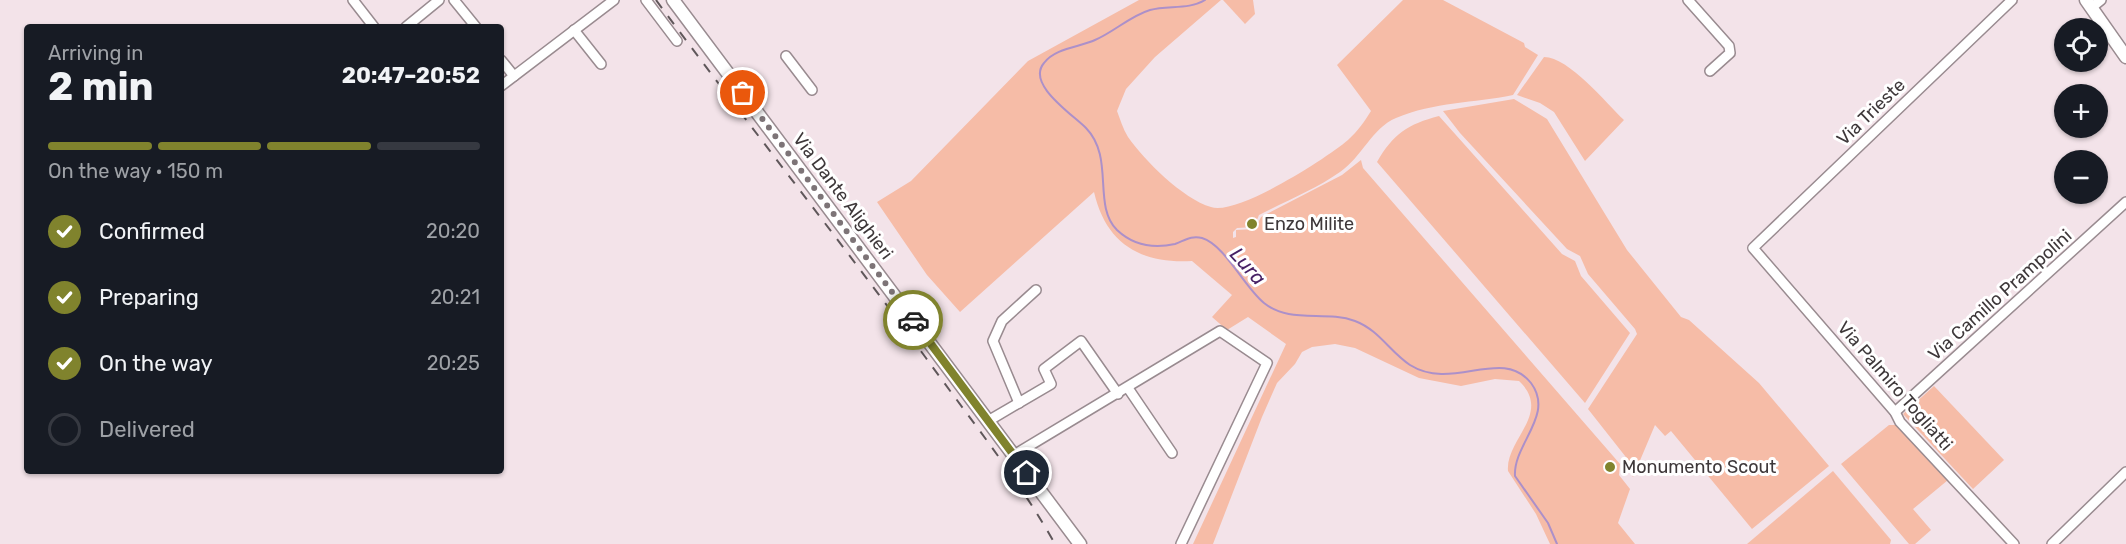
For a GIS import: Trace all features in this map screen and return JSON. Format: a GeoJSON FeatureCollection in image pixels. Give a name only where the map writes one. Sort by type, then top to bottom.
{"type":"FeatureCollection","features":[{"type":"Feature","properties":{"kind":"street"},"geometry":{"type":"LineString","coordinates":[[368,0],[356,4],[372,24]]}},
{"type":"Feature","properties":{"kind":"street"},"geometry":{"type":"LineString","coordinates":[[410,24],[439,0]]}},
{"type":"Feature","properties":{"kind":"street"},"geometry":{"type":"LineString","coordinates":[[454,0],[474,24]]}},
{"type":"Feature","properties":{"kind":"street"},"geometry":{"type":"LineString","coordinates":[[504,84],[614,0]]}},
{"type":"Feature","properties":{"kind":"street"},"geometry":{"type":"LineString","coordinates":[[646,0],[676,41]]}},
{"type":"Feature","properties":{"kind":"street","name":"Via Dante Alighieri"},"geometry":{"type":"LineString","coordinates":[[673,0],[1080,544]]}},
{"type":"Feature","properties":{"kind":"street"},"geometry":{"type":"LineString","coordinates":[[1688,0],[1729,46],[1730,53],[1710,71]]}},
{"type":"Feature","properties":{"kind":"street","name":"Via Trieste"},"geometry":{"type":"LineString","coordinates":[[1753,248],[2012,0]]}},
{"type":"Feature","properties":{"kind":"street"},"geometry":{"type":"LineString","coordinates":[[2093,3],[2126,57]]}},
{"type":"Feature","properties":{"kind":"street"},"geometry":{"type":"LineString","coordinates":[[574,30],[601,64]]}},
{"type":"Feature","properties":{"kind":"street"},"geometry":{"type":"LineString","coordinates":[[786,56],[812,90]]}},
{"type":"Feature","properties":{"kind":"street"},"geometry":{"type":"LineString","coordinates":[[504,64],[514,76]]}},
{"type":"Feature","properties":{"kind":"street","name":"Via Camillo Prampolini"},"geometry":{"type":"LineString","coordinates":[[1895,412],[2126,202]]}},
{"type":"Feature","properties":{"kind":"street","name":"Via Palmiro Togliatti"},"geometry":{"type":"LineString","coordinates":[[1753,248],[1895,412],[1900,422],[2014,544]]}},
{"type":"Feature","properties":{"kind":"street"},"geometry":{"type":"LineString","coordinates":[[1019,403],[993,341],[1002,321],[1036,290]]}},
{"type":"Feature","properties":{"kind":"street"},"geometry":{"type":"LineString","coordinates":[[1014,455],[1187,353],[1220,331],[1267,363],[1181,544]]}},
{"type":"Feature","properties":{"kind":"street"},"geometry":{"type":"LineString","coordinates":[[986,418],[1052,384],[1044,369],[1081,341],[1118,394]]}},
{"type":"Feature","properties":{"kind":"street"},"geometry":{"type":"LineString","coordinates":[[1128,388],[1172,453]]}},
{"type":"Feature","properties":{"kind":"street"},"geometry":{"type":"LineString","coordinates":[[2052,544],[2126,472]]}},
{"type":"Feature","properties":{"kind":"shaded area"},"geometry":{"type":"Polygon","coordinates":[[[1139,0],[1221,0],[1155,57],[1126,89],[1117,111],[1128,137],[1144,157],[1188,196],[1211,207],[1240,203],[1260,195],[1321,159],[1355,133],[1371,111],[1337,65],[1403,0],[1443,0],[1524,43],[1525,47],[1538,55],[1513,95],[1439,106],[1396,118],[1380,129],[1355,159],[1340,172],[1259,215],[1254,227],[1237,228],[1233,232],[1233,238],[1236,237],[1236,230],[1255,229],[1261,217],[1342,175],[1361,160],[1363,168],[1620,464],[1619,475],[1630,489],[1618,523],[1635,544],[1550,544],[1536,514],[1508,471],[1513,448],[1530,415],[1531,404],[1528,393],[1519,381],[1495,379],[1461,386],[1419,378],[1355,348],[1335,344],[1312,347],[1302,352],[1295,364],[1277,383],[1213,544],[1193,544],[1286,344],[1248,317],[1227,330],[1212,317],[1232,295],[1192,261],[1157,259],[1128,247],[1107,225],[1094,192],[960,312],[927,275],[877,202],[911,181],[1028,61],[1139,0]]]}},
{"type":"Feature","properties":{"kind":"shaded area"},"geometry":{"type":"Polygon","coordinates":[[[1223,0],[1253,0],[1255,14],[1245,24],[1223,0]]]}},
{"type":"Feature","properties":{"kind":"shaded area"},"geometry":{"type":"Polygon","coordinates":[[[1544,57],[1554,59],[1576,73],[1624,120],[1585,161],[1554,112],[1540,103],[1517,95],[1544,57]]]}},
{"type":"Feature","properties":{"kind":"shaded area"},"geometry":{"type":"Polygon","coordinates":[[[1514,99],[1547,119],[1627,250],[1681,317],[1689,320],[1759,383],[1829,466],[1752,529],[1671,431],[1665,436],[1655,425],[1633,477],[1629,471],[1629,461],[1588,409],[1637,334],[1635,329],[1588,274],[1580,256],[1567,249],[1460,133],[1443,111],[1514,99]]]}},
{"type":"Feature","properties":{"kind":"shaded area"},"geometry":{"type":"Polygon","coordinates":[[[1439,116],[1562,254],[1575,261],[1581,276],[1630,333],[1585,403],[1377,162],[1395,137],[1418,123],[1439,116]]]}},
{"type":"Feature","properties":{"kind":"shaded area"},"geometry":{"type":"Polygon","coordinates":[[[1934,386],[2004,460],[1973,489],[1903,414],[1934,386]]]}},
{"type":"Feature","properties":{"kind":"shaded area"},"geometry":{"type":"Polygon","coordinates":[[[1889,425],[1896,425],[1948,480],[1913,509],[1931,530],[1915,544],[1909,544],[1841,464],[1889,425]]]}},
{"type":"Feature","properties":{"kind":"shaded area"},"geometry":{"type":"Polygon","coordinates":[[[1833,471],[1891,540],[1890,544],[1747,544],[1833,471]]]}},
{"type":"Feature","properties":{"kind":"waterway","name":"Lura"},"geometry":{"type":"LineString","coordinates":[[1205,0],[1192,5],[1150,10],[1143,13],[1095,40],[1054,54],[1044,63],[1040,71],[1041,80],[1053,98],[1086,128],[1095,140],[1100,153],[1104,195],[1110,220],[1123,235],[1144,245],[1167,245],[1191,238],[1202,238],[1219,249],[1257,296],[1274,309],[1296,315],[1332,316],[1355,321],[1378,335],[1410,365],[1426,372],[1443,374],[1506,368],[1519,373],[1531,383],[1537,395],[1538,407],[1536,418],[1520,452],[1515,476],[1548,523],[1557,544]]}},
{"type":"Feature","properties":{"kind":"railway"},"geometry":{"type":"LineString","coordinates":[[656,0],[1010,472],[1055,544]]}},
{"type":"Feature","properties":{"kind":"way so far"},"geometry":{"type":"LineString","coordinates":[[743,93],[913,320]]}},
{"type":"Feature","properties":{"kind":"place","name":"Enzo Milite"},"geometry":{"type":"Point","coordinates":[1252,224]}},
{"type":"Feature","properties":{"kind":"place","name":"Monumento Scout"},"geometry":{"type":"Point","coordinates":[1610,467]}},
{"type":"Feature","properties":{"kind":"route"},"geometry":{"type":"LineString","coordinates":[[913,320],[1027,473]]}}]}
